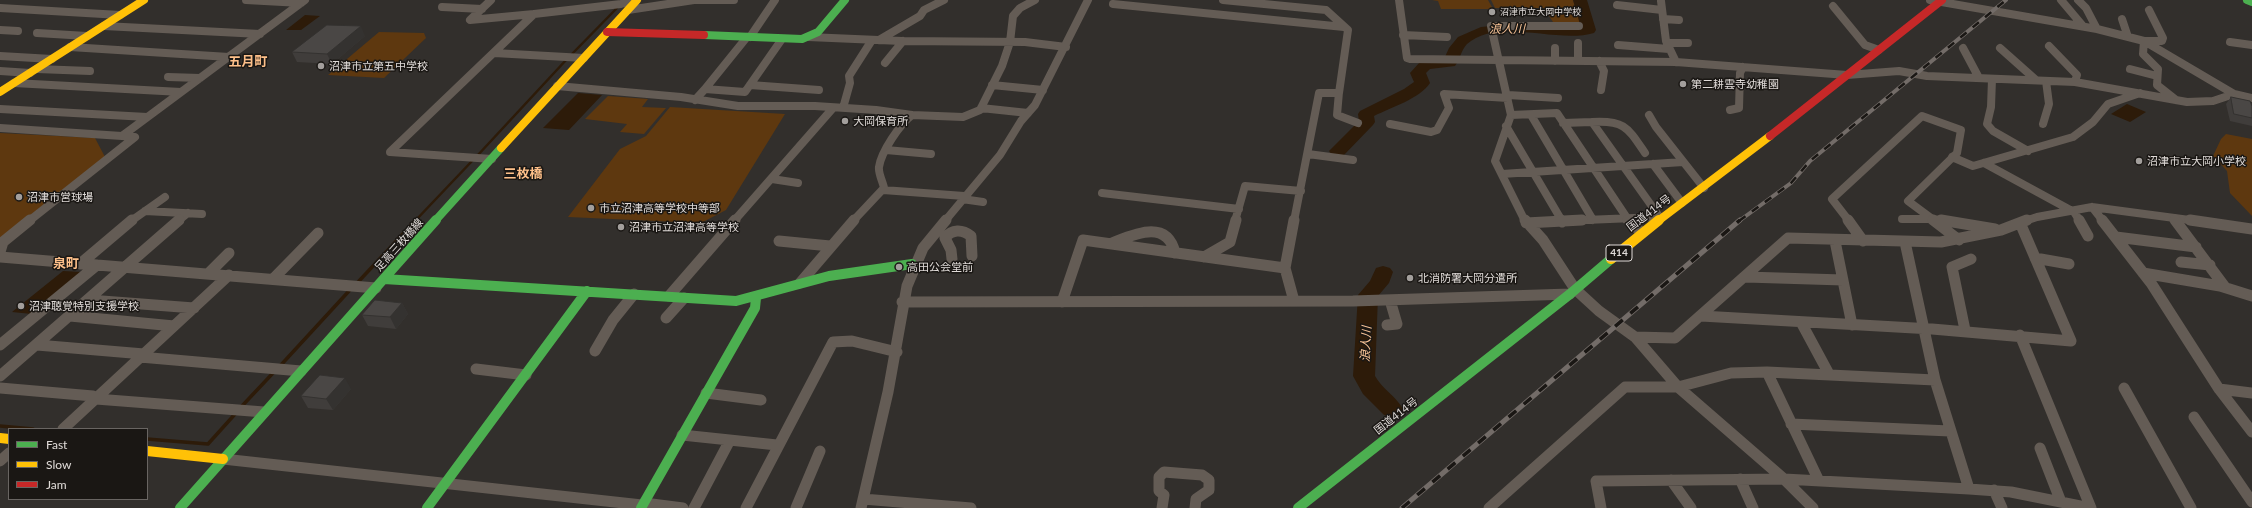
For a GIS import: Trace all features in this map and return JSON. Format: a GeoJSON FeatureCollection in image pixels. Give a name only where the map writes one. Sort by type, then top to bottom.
{"type":"FeatureCollection","features":[{"type":"Feature","properties":{"kind":"main road"},"geometry":{"type":"LineString","coordinates":[[0,92],[144,0]]}},
{"type":"Feature","properties":{"kind":"main road"},"geometry":{"type":"LineString","coordinates":[[607,32],[802,39],[818,32],[845,0]]}},
{"type":"Feature","properties":{"kind":"main road","name":"国道414号"},"geometry":{"type":"LineString","coordinates":[[1298,508],[1572,291],[1660,218],[1704,188],[1941,0]]}},
{"type":"Feature","properties":{"kind":"main road"},"geometry":{"type":"LineString","coordinates":[[2247,0],[2252,2]]}},
{"type":"Feature","properties":{"kind":"main road","name":"足高三枚橋線"},"geometry":{"type":"LineString","coordinates":[[180,508],[264,412],[557,86],[579,58],[607,32],[634,3]]}},
{"type":"Feature","properties":{"kind":"main road"},"geometry":{"type":"LineString","coordinates":[[384,279],[736,301],[756,298],[800,282],[847,272],[912,264]]}},
{"type":"Feature","properties":{"kind":"main road"},"geometry":{"type":"LineString","coordinates":[[427,508],[587,291]]}},
{"type":"Feature","properties":{"kind":"main road"},"geometry":{"type":"LineString","coordinates":[[642,505],[755,308],[756,298]]}},
{"type":"Feature","properties":{"kind":"main road"},"geometry":{"type":"LineString","coordinates":[[148,451],[223,459]]}},
{"type":"Feature","properties":{"kind":"street"},"geometry":{"type":"LineString","coordinates":[[0,7],[9,0]]}},
{"type":"Feature","properties":{"kind":"street"},"geometry":{"type":"LineString","coordinates":[[246,0],[303,2]]}},
{"type":"Feature","properties":{"kind":"street"},"geometry":{"type":"LineString","coordinates":[[492,0],[470,20],[634,3],[734,0]]}},
{"type":"Feature","properties":{"kind":"street"},"geometry":{"type":"LineString","coordinates":[[695,100],[749,37],[775,0]]}},
{"type":"Feature","properties":{"kind":"street"},"geometry":{"type":"LineString","coordinates":[[669,296],[772,179],[838,108],[850,83],[849,76],[861,55],[876,40],[920,16],[924,10],[944,0]]}},
{"type":"Feature","properties":{"kind":"street"},"geometry":{"type":"LineString","coordinates":[[557,86],[695,100],[738,106],[838,108],[876,110],[912,115],[964,117],[980,108],[1002,66],[1010,42],[1013,16],[1020,8],[1035,0]]}},
{"type":"Feature","properties":{"kind":"street"},"geometry":{"type":"LineString","coordinates":[[971,508],[862,503],[897,352],[902,302],[912,264],[922,248],[963,197],[1000,155],[1035,105],[1088,0]]}},
{"type":"Feature","properties":{"kind":"street"},"geometry":{"type":"LineString","coordinates":[[1223,0],[1326,10],[1348,30],[1337,115],[1358,123]]}},
{"type":"Feature","properties":{"kind":"street"},"geometry":{"type":"LineString","coordinates":[[1399,0],[1407,58],[1446,60],[1676,62],[1847,75],[1899,71],[1927,76],[2075,82],[2178,101],[2213,101],[2234,94]]}},
{"type":"Feature","properties":{"kind":"street"},"geometry":{"type":"LineString","coordinates":[[1930,0],[1941,0],[2004,14],[2097,28],[2144,41],[2162,41],[2163,38],[2149,10]]}},
{"type":"Feature","properties":{"kind":"street"},"geometry":{"type":"LineString","coordinates":[[2061,0],[2082,26]]}},
{"type":"Feature","properties":{"kind":"street"},"geometry":{"type":"LineString","coordinates":[[2078,0],[2086,8],[2097,28]]}},
{"type":"Feature","properties":{"kind":"street"},"geometry":{"type":"LineString","coordinates":[[1661,1],[1668,46],[1676,62]]}},
{"type":"Feature","properties":{"kind":"street"},"geometry":{"type":"LineString","coordinates":[[122,136],[303,2]]}},
{"type":"Feature","properties":{"kind":"street"},"geometry":{"type":"LineString","coordinates":[[1113,4],[1344,27]]}},
{"type":"Feature","properties":{"kind":"street"},"geometry":{"type":"LineString","coordinates":[[1617,5],[1662,10]]}},
{"type":"Feature","properties":{"kind":"street"},"geometry":{"type":"LineString","coordinates":[[442,6],[482,9]]}},
{"type":"Feature","properties":{"kind":"street"},"geometry":{"type":"LineString","coordinates":[[1833,6],[1865,45],[1879,50]]}},
{"type":"Feature","properties":{"kind":"street"},"geometry":{"type":"LineString","coordinates":[[0,7],[120,15]]}},
{"type":"Feature","properties":{"kind":"street"},"geometry":{"type":"LineString","coordinates":[[492,159],[390,152],[534,14]]}},
{"type":"Feature","properties":{"kind":"street"},"geometry":{"type":"LineString","coordinates":[[1663,19],[1680,20]]}},
{"type":"Feature","properties":{"kind":"street"},"geometry":{"type":"LineString","coordinates":[[2122,19],[2128,37]]}},
{"type":"Feature","properties":{"kind":"street"},"geometry":{"type":"LineString","coordinates":[[104,26],[260,34]]}},
{"type":"Feature","properties":{"kind":"street"},"geometry":{"type":"LineString","coordinates":[[1579,26],[1491,26],[1497,60],[1508,96],[1511,115],[1495,161],[1526,223],[1543,240],[1572,291],[1635,337],[1678,387],[1784,479],[1813,508]]}},
{"type":"Feature","properties":{"kind":"street"},"geometry":{"type":"LineString","coordinates":[[0,30],[18,31]]}},
{"type":"Feature","properties":{"kind":"street"},"geometry":{"type":"LineString","coordinates":[[37,33],[87,36]]}},
{"type":"Feature","properties":{"kind":"street"},"geometry":{"type":"LineString","coordinates":[[1403,35],[1447,37]]}},
{"type":"Feature","properties":{"kind":"street"},"geometry":{"type":"LineString","coordinates":[[808,37],[902,41],[1010,42],[1066,46]]}},
{"type":"Feature","properties":{"kind":"street"},"geometry":{"type":"LineString","coordinates":[[750,86],[782,39]]}},
{"type":"Feature","properties":{"kind":"street"},"geometry":{"type":"LineString","coordinates":[[885,63],[902,41]]}},
{"type":"Feature","properties":{"kind":"street"},"geometry":{"type":"LineString","coordinates":[[2144,41],[2143,54],[2158,69],[2157,85],[2178,101]]}},
{"type":"Feature","properties":{"kind":"street"},"geometry":{"type":"LineString","coordinates":[[2144,41],[2234,94],[2252,98]]}},
{"type":"Feature","properties":{"kind":"street"},"geometry":{"type":"LineString","coordinates":[[2230,42],[2252,45]]}},
{"type":"Feature","properties":{"kind":"street"},"geometry":{"type":"LineString","coordinates":[[1578,43],[1578,61]]}},
{"type":"Feature","properties":{"kind":"street"},"geometry":{"type":"LineString","coordinates":[[1618,45],[1668,46],[1688,43]]}},
{"type":"Feature","properties":{"kind":"street"},"geometry":{"type":"LineString","coordinates":[[2049,46],[2077,75],[2075,82]]}},
{"type":"Feature","properties":{"kind":"street"},"geometry":{"type":"LineString","coordinates":[[70,47],[229,57]]}},
{"type":"Feature","properties":{"kind":"street"},"geometry":{"type":"LineString","coordinates":[[1555,48],[1555,61]]}},
{"type":"Feature","properties":{"kind":"street"},"geometry":{"type":"LineString","coordinates":[[1963,48],[1979,78]]}},
{"type":"Feature","properties":{"kind":"street"},"geometry":{"type":"LineString","coordinates":[[2000,48],[2036,80]]}},
{"type":"Feature","properties":{"kind":"street"},"geometry":{"type":"LineString","coordinates":[[494,53],[579,58]]}},
{"type":"Feature","properties":{"kind":"street"},"geometry":{"type":"LineString","coordinates":[[0,56],[52,59]]}},
{"type":"Feature","properties":{"kind":"street"},"geometry":{"type":"LineString","coordinates":[[1599,61],[1604,71],[1601,90]]}},
{"type":"Feature","properties":{"kind":"street"},"geometry":{"type":"LineString","coordinates":[[1730,110],[1739,108],[1740,73],[1743,67]]}},
{"type":"Feature","properties":{"kind":"street"},"geometry":{"type":"LineString","coordinates":[[2130,69],[2157,76]]}},
{"type":"Feature","properties":{"kind":"street"},"geometry":{"type":"LineString","coordinates":[[0,71],[90,71]]}},
{"type":"Feature","properties":{"kind":"street"},"geometry":{"type":"LineString","coordinates":[[168,77],[200,78]]}},
{"type":"Feature","properties":{"kind":"street"},"geometry":{"type":"LineString","coordinates":[[1992,79],[1991,106],[1986,124],[1993,131],[2028,150]]}},
{"type":"Feature","properties":{"kind":"street"},"geometry":{"type":"LineString","coordinates":[[2044,124],[2049,104],[2046,80]]}},
{"type":"Feature","properties":{"kind":"street"},"geometry":{"type":"LineString","coordinates":[[14,83],[181,92]]}},
{"type":"Feature","properties":{"kind":"street"},"geometry":{"type":"LineString","coordinates":[[992,85],[1043,90]]}},
{"type":"Feature","properties":{"kind":"street"},"geometry":{"type":"LineString","coordinates":[[708,86],[750,86],[819,90]]}},
{"type":"Feature","properties":{"kind":"street"},"geometry":{"type":"LineString","coordinates":[[1294,301],[1285,268],[1319,93],[1339,92]]}},
{"type":"Feature","properties":{"kind":"street"},"geometry":{"type":"LineString","coordinates":[[1952,158],[1972,166],[2073,137],[2093,122],[2108,104],[2140,93]]}},
{"type":"Feature","properties":{"kind":"street"},"geometry":{"type":"LineString","coordinates":[[1390,124],[1431,132],[1436,130],[1449,108],[1444,94],[1558,98]]}},
{"type":"Feature","properties":{"kind":"street"},"geometry":{"type":"LineString","coordinates":[[980,108],[1028,113]]}},
{"type":"Feature","properties":{"kind":"street"},"geometry":{"type":"LineString","coordinates":[[0,109],[147,117]]}},
{"type":"Feature","properties":{"kind":"street"},"geometry":{"type":"LineString","coordinates":[[1511,115],[1557,113],[1626,219],[1642,233]]}},
{"type":"Feature","properties":{"kind":"street"},"geometry":{"type":"LineString","coordinates":[[883,190],[879,167],[886,150],[903,122],[912,115]]}},
{"type":"Feature","properties":{"kind":"street"},"geometry":{"type":"LineString","coordinates":[[1531,115],[1594,220]]}},
{"type":"Feature","properties":{"kind":"street"},"geometry":{"type":"LineString","coordinates":[[1649,115],[1704,188]]}},
{"type":"Feature","properties":{"kind":"street"},"geometry":{"type":"LineString","coordinates":[[1863,241],[1832,199],[1922,116],[1960,130],[1957,153],[1908,201],[1958,240]]}},
{"type":"Feature","properties":{"kind":"street"},"geometry":{"type":"LineString","coordinates":[[1563,123],[1614,120],[1623,123],[1645,153]]}},
{"type":"Feature","properties":{"kind":"street"},"geometry":{"type":"LineString","coordinates":[[1592,122],[1660,218]]}},
{"type":"Feature","properties":{"kind":"street"},"geometry":{"type":"LineString","coordinates":[[1506,126],[1562,222]]}},
{"type":"Feature","properties":{"kind":"street"},"geometry":{"type":"LineString","coordinates":[[0,128],[135,137],[3,242],[0,252]]}},
{"type":"Feature","properties":{"kind":"street"},"geometry":{"type":"LineString","coordinates":[[886,150],[930,154]]}},
{"type":"Feature","properties":{"kind":"street"},"geometry":{"type":"LineString","coordinates":[[1308,154],[1353,160]]}},
{"type":"Feature","properties":{"kind":"street"},"geometry":{"type":"LineString","coordinates":[[1502,174],[1683,162]]}},
{"type":"Feature","properties":{"kind":"street"},"geometry":{"type":"LineString","coordinates":[[1984,163],[2074,212],[2088,236]]}},
{"type":"Feature","properties":{"kind":"street"},"geometry":{"type":"LineString","coordinates":[[1653,164],[1682,203]]}},
{"type":"Feature","properties":{"kind":"street"},"geometry":{"type":"LineString","coordinates":[[772,179],[798,183]]}},
{"type":"Feature","properties":{"kind":"street"},"geometry":{"type":"LineString","coordinates":[[1204,257],[1230,242],[1245,186],[1301,191]]}},
{"type":"Feature","properties":{"kind":"street"},"geometry":{"type":"LineString","coordinates":[[883,190],[963,197],[983,202]]}},
{"type":"Feature","properties":{"kind":"street"},"geometry":{"type":"LineString","coordinates":[[800,282],[830,246],[883,190]]}},
{"type":"Feature","properties":{"kind":"street"},"geometry":{"type":"LineString","coordinates":[[1102,193],[1239,209]]}},
{"type":"Feature","properties":{"kind":"street"},"geometry":{"type":"LineString","coordinates":[[80,264],[164,197]]}},
{"type":"Feature","properties":{"kind":"street"},"geometry":{"type":"LineString","coordinates":[[2092,207],[2143,273],[2219,388],[2252,432]]}},
{"type":"Feature","properties":{"kind":"street"},"geometry":{"type":"LineString","coordinates":[[1635,337],[1675,338],[1746,277],[1788,238],[1835,241],[1905,242],[1958,240],[2001,230],[2037,217],[2074,212],[2092,207],[2248,228],[2252,237]]}},
{"type":"Feature","properties":{"kind":"street"},"geometry":{"type":"LineString","coordinates":[[145,211],[202,214]]}},
{"type":"Feature","properties":{"kind":"street"},"geometry":{"type":"LineString","coordinates":[[0,376],[188,214]]}},
{"type":"Feature","properties":{"kind":"street"},"geometry":{"type":"LineString","coordinates":[[1526,223],[1660,218]]}},
{"type":"Feature","properties":{"kind":"street"},"geometry":{"type":"LineString","coordinates":[[1902,219],[1932,219],[2001,230]]}},
{"type":"Feature","properties":{"kind":"street"},"geometry":{"type":"LineString","coordinates":[[2174,219],[2225,287]]}},
{"type":"Feature","properties":{"kind":"street"},"geometry":{"type":"LineString","coordinates":[[1701,316],[1802,324],[1965,330],[2071,341],[2021,224]]}},
{"type":"Feature","properties":{"kind":"street"},"geometry":{"type":"LineString","coordinates":[[952,259],[951,250],[945,238],[953,231],[960,230],[971,236],[972,256]]}},
{"type":"Feature","properties":{"kind":"street"},"geometry":{"type":"LineString","coordinates":[[1110,244],[1142,231],[1164,234],[1171,241],[1175,253]]}},
{"type":"Feature","properties":{"kind":"street"},"geometry":{"type":"LineString","coordinates":[[273,279],[318,233]]}},
{"type":"Feature","properties":{"kind":"street"},"geometry":{"type":"LineString","coordinates":[[2116,237],[2196,247]]}},
{"type":"Feature","properties":{"kind":"street"},"geometry":{"type":"LineString","coordinates":[[1062,302],[1083,240],[1285,268]]}},
{"type":"Feature","properties":{"kind":"street"},"geometry":{"type":"LineString","coordinates":[[780,241],[830,246]]}},
{"type":"Feature","properties":{"kind":"street"},"geometry":{"type":"LineString","coordinates":[[1835,241],[1852,325]]}},
{"type":"Feature","properties":{"kind":"street"},"geometry":{"type":"LineString","coordinates":[[1905,242],[1935,380],[1969,489]]}},
{"type":"Feature","properties":{"kind":"street"},"geometry":{"type":"LineString","coordinates":[[208,274],[229,252]]}},
{"type":"Feature","properties":{"kind":"street"},"geometry":{"type":"LineString","coordinates":[[0,257],[376,288]]}},
{"type":"Feature","properties":{"kind":"street"},"geometry":{"type":"LineString","coordinates":[[2035,258],[2069,264]]}},
{"type":"Feature","properties":{"kind":"street"},"geometry":{"type":"LineString","coordinates":[[1965,330],[1952,266],[1971,259]]}},
{"type":"Feature","properties":{"kind":"street"},"geometry":{"type":"LineString","coordinates":[[2181,262],[2210,265]]}},
{"type":"Feature","properties":{"kind":"street"},"geometry":{"type":"LineString","coordinates":[[0,345],[97,265]]}},
{"type":"Feature","properties":{"kind":"street"},"geometry":{"type":"LineString","coordinates":[[2143,273],[2225,287],[2252,296]]}},
{"type":"Feature","properties":{"kind":"street"},"geometry":{"type":"LineString","coordinates":[[64,428],[229,275]]}},
{"type":"Feature","properties":{"kind":"street"},"geometry":{"type":"LineString","coordinates":[[1746,277],[1843,280]]}},
{"type":"Feature","properties":{"kind":"street"},"geometry":{"type":"LineString","coordinates":[[902,302],[1363,301],[1572,291]]}},
{"type":"Feature","properties":{"kind":"street"},"geometry":{"type":"LineString","coordinates":[[595,351],[613,320],[634,294]]}},
{"type":"Feature","properties":{"kind":"street"},"geometry":{"type":"LineString","coordinates":[[666,318],[684,298]]}},
{"type":"Feature","properties":{"kind":"street"},"geometry":{"type":"LineString","coordinates":[[89,300],[194,308]]}},
{"type":"Feature","properties":{"kind":"street"},"geometry":{"type":"LineString","coordinates":[[1387,325],[1397,324],[1390,300]]}},
{"type":"Feature","properties":{"kind":"street"},"geometry":{"type":"LineString","coordinates":[[70,316],[174,326]]}},
{"type":"Feature","properties":{"kind":"street"},"geometry":{"type":"LineString","coordinates":[[1802,324],[1829,374]]}},
{"type":"Feature","properties":{"kind":"street"},"geometry":{"type":"LineString","coordinates":[[2020,335],[2090,508]]}},
{"type":"Feature","properties":{"kind":"street"},"geometry":{"type":"LineString","coordinates":[[746,508],[777,445],[833,342],[852,341],[897,352]]}},
{"type":"Feature","properties":{"kind":"street"},"geometry":{"type":"LineString","coordinates":[[36,345],[301,371]]}},
{"type":"Feature","properties":{"kind":"street"},"geometry":{"type":"LineString","coordinates":[[476,369],[526,374]]}},
{"type":"Feature","properties":{"kind":"street"},"geometry":{"type":"LineString","coordinates":[[1489,508],[1625,387],[1678,387],[1731,373],[1767,372],[1935,380]]}},
{"type":"Feature","properties":{"kind":"street"},"geometry":{"type":"LineString","coordinates":[[1767,372],[1819,481]]}},
{"type":"Feature","properties":{"kind":"street"},"geometry":{"type":"LineString","coordinates":[[0,388],[93,396],[96,398],[264,412]]}},
{"type":"Feature","properties":{"kind":"street"},"geometry":{"type":"LineString","coordinates":[[2124,388],[2190,508]]}},
{"type":"Feature","properties":{"kind":"street"},"geometry":{"type":"LineString","coordinates":[[2219,388],[2252,393]]}},
{"type":"Feature","properties":{"kind":"street"},"geometry":{"type":"LineString","coordinates":[[706,393],[760,400]]}},
{"type":"Feature","properties":{"kind":"street"},"geometry":{"type":"LineString","coordinates":[[2194,417],[2252,502]]}},
{"type":"Feature","properties":{"kind":"street"},"geometry":{"type":"LineString","coordinates":[[1791,424],[1950,431]]}},
{"type":"Feature","properties":{"kind":"street"},"geometry":{"type":"LineString","coordinates":[[682,435],[777,445]]}},
{"type":"Feature","properties":{"kind":"street"},"geometry":{"type":"LineString","coordinates":[[694,508],[730,440]]}},
{"type":"Feature","properties":{"kind":"street"},"geometry":{"type":"LineString","coordinates":[[2040,448],[2061,502]]}},
{"type":"Feature","properties":{"kind":"street"},"geometry":{"type":"LineString","coordinates":[[796,508],[820,451]]}},
{"type":"Feature","properties":{"kind":"street"},"geometry":{"type":"LineString","coordinates":[[0,461],[8,454]]}},
{"type":"Feature","properties":{"kind":"street"},"geometry":{"type":"LineString","coordinates":[[223,459],[642,505],[683,508]]}},
{"type":"Feature","properties":{"kind":"street"},"geometry":{"type":"LineString","coordinates":[[1162,508],[1164,495],[1158,491],[1159,477],[1164,472],[1202,475],[1209,480],[1209,490],[1196,499],[1195,508]]}},
{"type":"Feature","properties":{"kind":"street"},"geometry":{"type":"LineString","coordinates":[[1740,479],[1753,508]]}},
{"type":"Feature","properties":{"kind":"street"},"geometry":{"type":"LineString","coordinates":[[1601,508],[1596,481],[1784,479],[1994,490],[2090,508]]}},
{"type":"Feature","properties":{"kind":"street"},"geometry":{"type":"LineString","coordinates":[[1671,480],[1691,508]]}},
{"type":"Feature","properties":{"kind":"street"},"geometry":{"type":"LineString","coordinates":[[1994,490],[2002,508]]}},
{"type":"Feature","properties":{"kind":"shaded area"},"geometry":{"type":"Polygon","coordinates":[[[1432,0],[1488,0],[1493,9],[1441,9],[1438,1],[1432,0]]]}},
{"type":"Feature","properties":{"kind":"shaded area"},"geometry":{"type":"Polygon","coordinates":[[[1491,0],[1573,0],[1580,22],[1553,22],[1544,8],[1495,8],[1491,0]]]}},
{"type":"Feature","properties":{"kind":"shaded area"},"geometry":{"type":"Polygon","coordinates":[[[305,15],[320,16],[301,30],[286,30],[305,15]]]}},
{"type":"Feature","properties":{"kind":"shaded area"},"geometry":{"type":"Polygon","coordinates":[[[379,32],[424,33],[426,38],[384,78],[328,75],[379,32]]]}},
{"type":"Feature","properties":{"kind":"shaded area"},"geometry":{"type":"Polygon","coordinates":[[[578,93],[602,95],[569,130],[543,128],[578,93]]]}},
{"type":"Feature","properties":{"kind":"shaded area"},"geometry":{"type":"Polygon","coordinates":[[[608,96],[648,99],[642,107],[666,108],[644,134],[620,132],[627,124],[585,119],[608,96]]]}},
{"type":"Feature","properties":{"kind":"shaded area"},"geometry":{"type":"Polygon","coordinates":[[[2127,104],[2146,112],[2130,122],[2111,114],[2127,104]]]}},
{"type":"Feature","properties":{"kind":"shaded area"},"geometry":{"type":"Polygon","coordinates":[[[670,107],[785,114],[726,210],[701,223],[568,217],[620,149],[646,136],[670,107]]]}},
{"type":"Feature","properties":{"kind":"shaded area"},"geometry":{"type":"Polygon","coordinates":[[[0,133],[95,138],[105,157],[0,239],[0,133]]]}},
{"type":"Feature","properties":{"kind":"shaded area"},"geometry":{"type":"Polygon","coordinates":[[[2226,134],[2252,139],[2252,216],[2230,193],[2227,171],[2213,156],[2221,139],[2226,134]]]}},
{"type":"Feature","properties":{"kind":"shaded area"},"geometry":{"type":"Polygon","coordinates":[[[63,271],[82,272],[32,314],[12,312],[63,271]]]}},
{"type":"Feature","properties":{"kind":"building"},"geometry":{"type":"Polygon","coordinates":[[[327,25],[361,26],[327,54],[292,52],[327,25]]]}},
{"type":"Feature","properties":{"kind":"building"},"geometry":{"type":"Polygon","coordinates":[[[2231,97],[2250,101],[2252,106],[2252,118],[2234,114],[2231,97]]]}},
{"type":"Feature","properties":{"kind":"building"},"geometry":{"type":"Polygon","coordinates":[[[375,300],[402,303],[390,317],[362,315],[375,300]]]}},
{"type":"Feature","properties":{"kind":"building"},"geometry":{"type":"Polygon","coordinates":[[[320,375],[345,378],[326,399],[301,396],[320,375]]]}},
{"type":"Feature","properties":{"kind":"waterway","name":"浪人川"},"geometry":{"type":"LineString","coordinates":[[1338,151],[1367,122],[1366,114],[1410,92],[1422,83],[1418,73],[1425,65],[1450,63],[1458,45],[1471,35],[1500,28],[1540,29],[1571,33],[1589,30],[1580,0]]}},
{"type":"Feature","properties":{"kind":"waterway"},"geometry":{"type":"LineString","coordinates":[[571,55],[617,8]]}},
{"type":"Feature","properties":{"kind":"waterway"},"geometry":{"type":"LineString","coordinates":[[477,156],[567,59]]}},
{"type":"Feature","properties":{"kind":"waterway"},"geometry":{"type":"LineString","coordinates":[[415,221],[473,160]]}},
{"type":"Feature","properties":{"kind":"waterway"},"geometry":{"type":"LineString","coordinates":[[359,281],[416,220]]}},
{"type":"Feature","properties":{"kind":"waterway","name":"浪人川"},"geometry":{"type":"LineString","coordinates":[[1383,272],[1379,283],[1368,295],[1364,376],[1371,389],[1392,409]]}},
{"type":"Feature","properties":{"kind":"waterway"},"geometry":{"type":"LineString","coordinates":[[280,366],[349,291]]}},
{"type":"Feature","properties":{"kind":"waterway"},"geometry":{"type":"LineString","coordinates":[[241,407],[274,372]]}},
{"type":"Feature","properties":{"kind":"waterway"},"geometry":{"type":"LineString","coordinates":[[148,439],[208,444],[236,413]]}},
{"type":"Feature","properties":{"kind":"waterway"},"geometry":{"type":"LineString","coordinates":[[0,426],[22,428]]}},
{"type":"Feature","properties":{"kind":"railway"},"geometry":{"type":"LineString","coordinates":[[1739,221],[1791,183],[1810,161],[2006,0]]}},
{"type":"Feature","properties":{"kind":"railway"},"geometry":{"type":"LineString","coordinates":[[1402,508],[1740,220]]}},
{"type":"Feature","properties":{"kind":"traffic: fast"},"geometry":{"type":"LineString","coordinates":[[704,35],[802,39],[818,32],[845,0]]}},
{"type":"Feature","properties":{"kind":"traffic: fast"},"geometry":{"type":"LineString","coordinates":[[2247,0],[2252,2]]}},
{"type":"Feature","properties":{"kind":"traffic: fast"},"geometry":{"type":"LineString","coordinates":[[180,508],[501,148]]}},
{"type":"Feature","properties":{"kind":"traffic: fast"},"geometry":{"type":"LineString","coordinates":[[1298,508],[1570,294],[1611,259]]}},
{"type":"Feature","properties":{"kind":"traffic: fast"},"geometry":{"type":"LineString","coordinates":[[384,279],[736,301],[829,276],[912,264]]}},
{"type":"Feature","properties":{"kind":"traffic: fast"},"geometry":{"type":"LineString","coordinates":[[427,508],[587,291]]}},
{"type":"Feature","properties":{"kind":"traffic: fast"},"geometry":{"type":"LineString","coordinates":[[641,508],[755,308],[756,298]]}},
{"type":"Feature","properties":{"kind":"traffic: slow"},"geometry":{"type":"LineString","coordinates":[[0,92],[144,0]]}},
{"type":"Feature","properties":{"kind":"traffic: slow"},"geometry":{"type":"LineString","coordinates":[[501,148],[637,0]]}},
{"type":"Feature","properties":{"kind":"traffic: slow"},"geometry":{"type":"LineString","coordinates":[[1611,259],[1650,227],[1770,136]]}},
{"type":"Feature","properties":{"kind":"traffic: slow"},"geometry":{"type":"LineString","coordinates":[[0,438],[8,439]]}},
{"type":"Feature","properties":{"kind":"traffic: slow"},"geometry":{"type":"LineString","coordinates":[[148,451],[223,459]]}},
{"type":"Feature","properties":{"kind":"traffic: jam"},"geometry":{"type":"LineString","coordinates":[[1770,136],[1942,0]]}},
{"type":"Feature","properties":{"kind":"traffic: jam"},"geometry":{"type":"LineString","coordinates":[[607,32],[704,35]]}},
{"type":"Feature","properties":{"kind":"place","name":"沼津市立大岡中学校"},"geometry":{"type":"Point","coordinates":[1492,12]}},
{"type":"Feature","properties":{"kind":"place","name":"沼津市立第五中学校"},"geometry":{"type":"Point","coordinates":[321,66]}},
{"type":"Feature","properties":{"kind":"place","name":"第二耕雲寺幼稚園"},"geometry":{"type":"Point","coordinates":[1683,84]}},
{"type":"Feature","properties":{"kind":"place","name":"大岡保育所"},"geometry":{"type":"Point","coordinates":[845,121]}},
{"type":"Feature","properties":{"kind":"place","name":"沼津市立大岡小学校"},"geometry":{"type":"Point","coordinates":[2139,161]}},
{"type":"Feature","properties":{"kind":"place","name":"沼津市営球場"},"geometry":{"type":"Point","coordinates":[19,197]}},
{"type":"Feature","properties":{"kind":"place","name":"市立沼津高等学校中等部"},"geometry":{"type":"Point","coordinates":[591,208]}},
{"type":"Feature","properties":{"kind":"place","name":"沼津市立沼津高等学校"},"geometry":{"type":"Point","coordinates":[621,227]}},
{"type":"Feature","properties":{"kind":"place","name":"高田公会堂前"},"geometry":{"type":"Point","coordinates":[899,267]}},
{"type":"Feature","properties":{"kind":"place","name":"北消防署大岡分遣所"},"geometry":{"type":"Point","coordinates":[1410,278]}},
{"type":"Feature","properties":{"kind":"place","name":"沼津聴覚特別支援学校"},"geometry":{"type":"Point","coordinates":[21,306]}},
{"type":"Feature","properties":{"kind":"district","name":"五月町"},"geometry":{"type":"Point","coordinates":[248,62]}},
{"type":"Feature","properties":{"kind":"district","name":"三枚橋"},"geometry":{"type":"Point","coordinates":[523,174]}},
{"type":"Feature","properties":{"kind":"district","name":"泉町"},"geometry":{"type":"Point","coordinates":[66,264]}}]}
